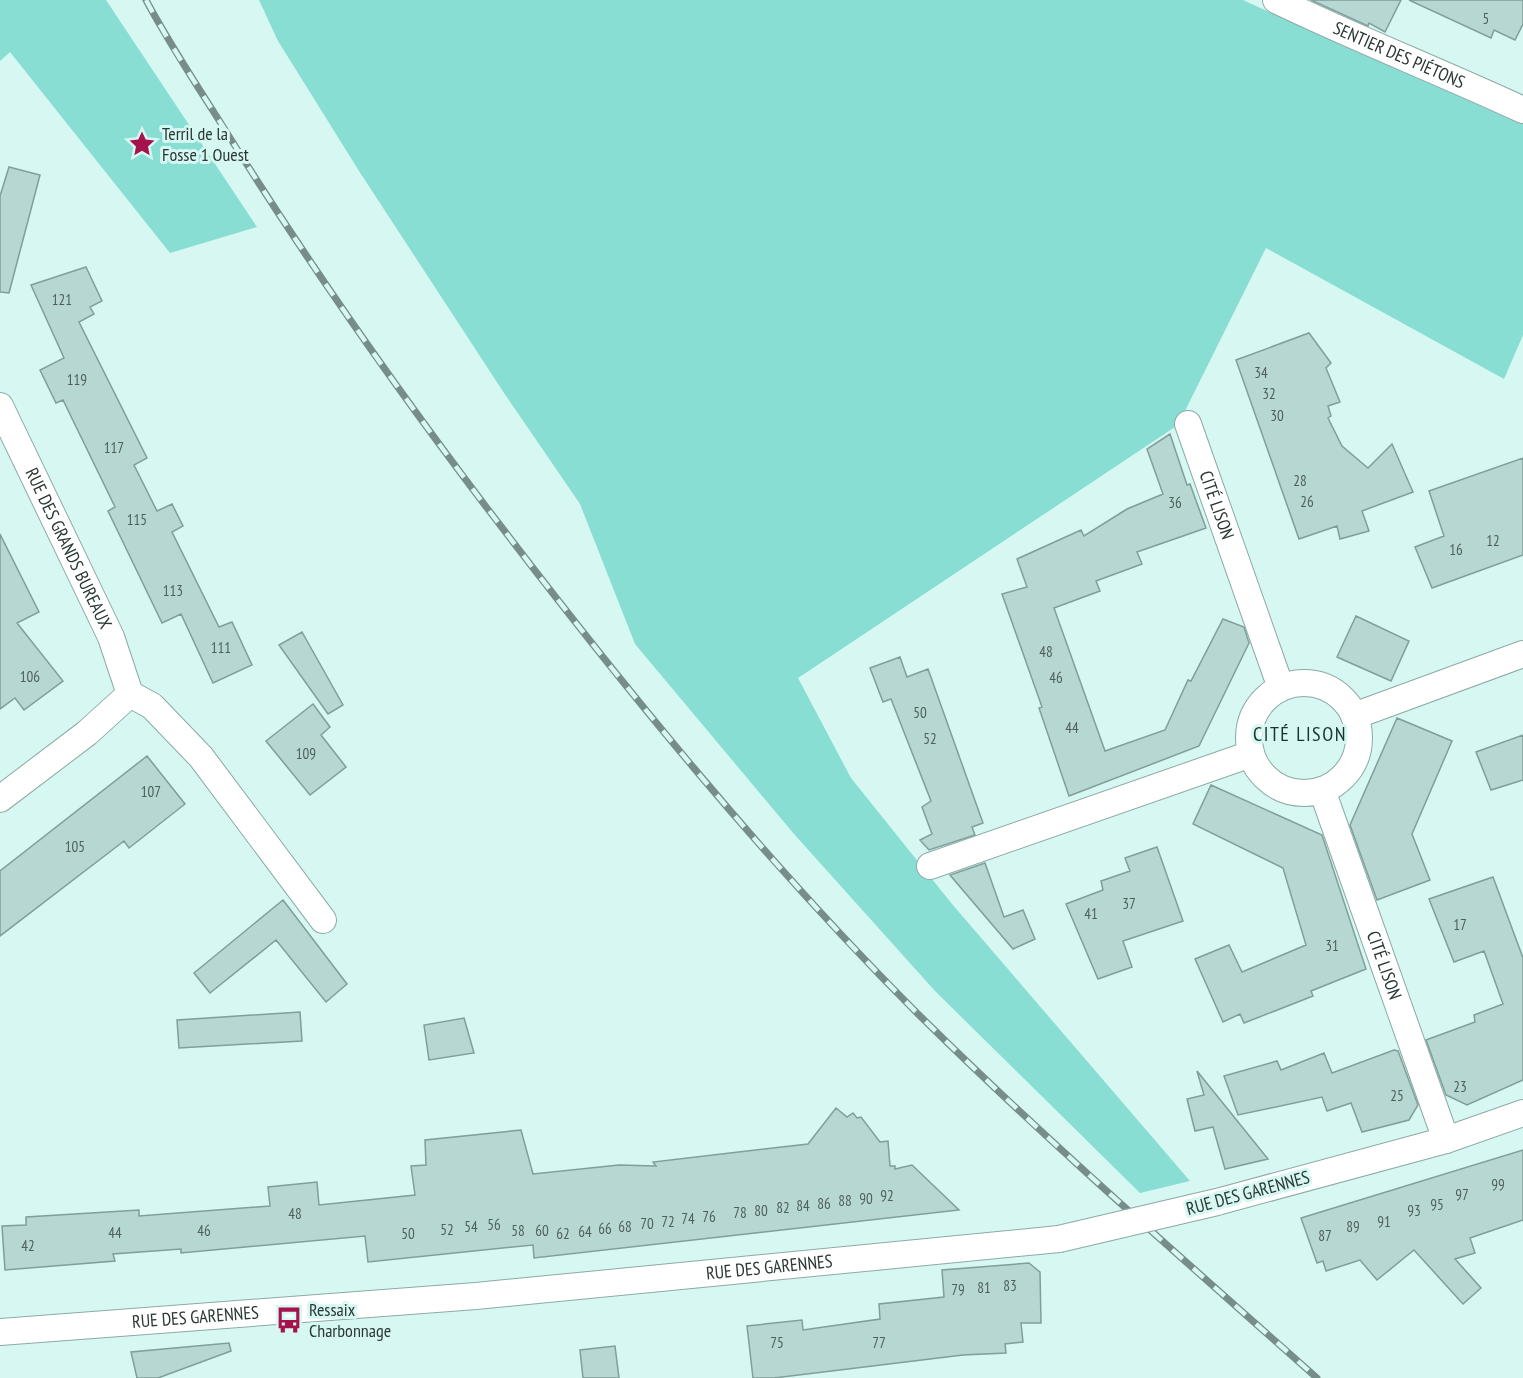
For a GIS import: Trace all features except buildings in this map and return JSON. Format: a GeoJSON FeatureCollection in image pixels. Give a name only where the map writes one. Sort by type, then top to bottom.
{"type":"FeatureCollection","features":[{"type":"Feature","properties":{"kind":"street","name":"SENTIER DES PIÉTONS"},"geometry":{"type":"LineString","coordinates":[[1276,0],[1360,40],[1431,68],[1523,110]]}},
{"type":"Feature","properties":{"kind":"street","name":"RUE DES GRANDS BUREAUX"},"geometry":{"type":"LineString","coordinates":[[0,406],[111,637],[130,694]]}},
{"type":"Feature","properties":{"kind":"street","name":"CITÉ LISON"},"geometry":{"type":"LineString","coordinates":[[1188,424],[1281,688]]}},
{"type":"Feature","properties":{"kind":"street"},"geometry":{"type":"LineString","coordinates":[[1354,716],[1523,654]]}},
{"type":"Feature","properties":{"kind":"street"},"geometry":{"type":"LineString","coordinates":[[1303,683],[1324,686],[1347,704],[1354,716],[1359,734],[1357,752],[1350,768],[1338,781],[1322,790],[1293,792],[1279,787],[1267,779],[1251,754],[1249,738],[1257,708],[1268,696],[1281,688],[1303,683]]}},
{"type":"Feature","properties":{"kind":"street"},"geometry":{"type":"LineString","coordinates":[[0,799],[87,733],[130,694],[152,706],[201,757],[323,920]]}},
{"type":"Feature","properties":{"kind":"street"},"geometry":{"type":"LineString","coordinates":[[930,866],[1251,754]]}},
{"type":"Feature","properties":{"kind":"street","name":"CITÉ LISON"},"geometry":{"type":"LineString","coordinates":[[1322,790],[1446,1140]]}},
{"type":"Feature","properties":{"kind":"street","name":"RUE DES GARENNES"},"geometry":{"type":"LineString","coordinates":[[0,1332],[476,1296],[1059,1239],[1217,1202],[1446,1140],[1523,1113]]}},
{"type":"Feature","properties":{"kind":"shaded area","name":"Terril de la Fosse 1 Ouest"},"geometry":{"type":"Polygon","coordinates":[[[0,0],[106,0],[257,227],[170,253],[10,52],[0,61],[0,0]]]}},
{"type":"Feature","properties":{"kind":"shaded area"},"geometry":{"type":"Polygon","coordinates":[[[259,0],[1243,0],[1370,58],[1419,70],[1523,120],[1523,335],[1504,379],[1266,248],[1178,425],[798,678],[851,778],[952,904],[1190,1181],[1140,1193],[935,991],[794,834],[635,644],[580,504],[504,393],[359,171],[278,41],[259,0]]]}},
{"type":"Feature","properties":{"kind":"railway"},"geometry":{"type":"LineString","coordinates":[[146,0],[253,174],[383,367],[538,574],[694,769],[804,894],[967,1062],[1066,1154],[1317,1378]]}},
{"type":"Feature","properties":{"kind":"place","name":"Terril de la Fosse 1 Ouest"},"geometry":{"type":"Point","coordinates":[142,144]}},
{"type":"Feature","properties":{"kind":"place","name":"Ressaix Charbonnage"},"geometry":{"type":"Point","coordinates":[289,1320]}},
{"type":"Feature","properties":{"kind":"district","name":"CITÉ LISON"},"geometry":{"type":"Point","coordinates":[1300,734]}}]}
